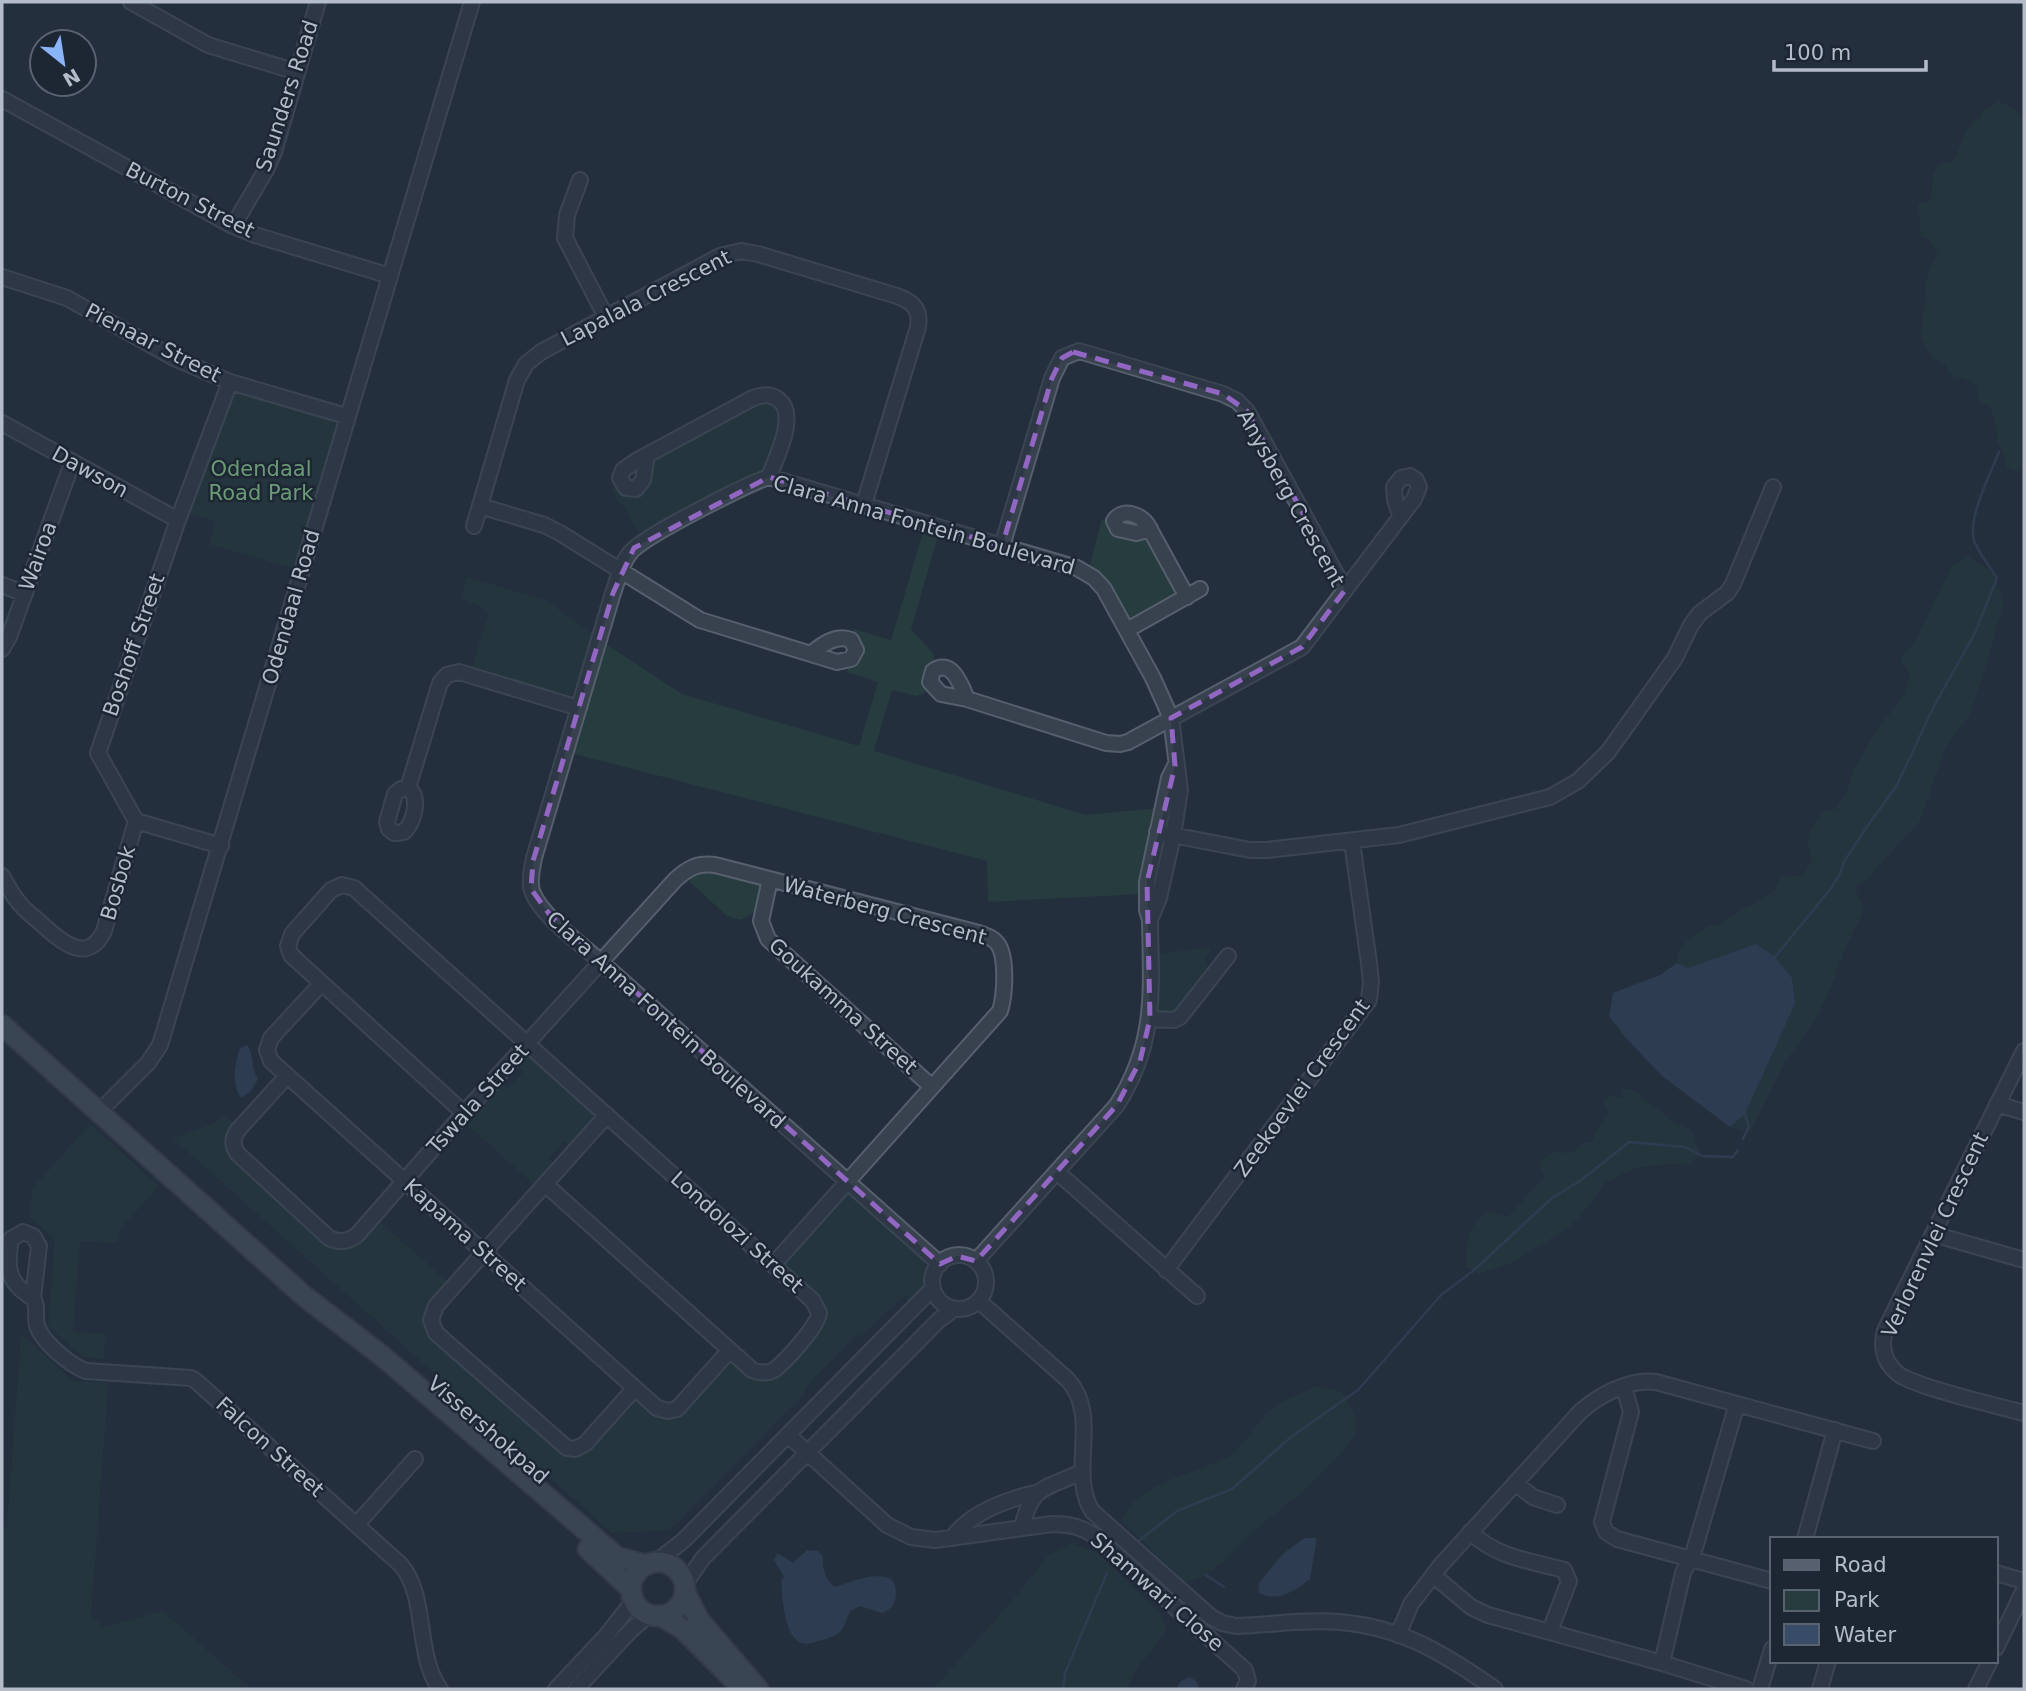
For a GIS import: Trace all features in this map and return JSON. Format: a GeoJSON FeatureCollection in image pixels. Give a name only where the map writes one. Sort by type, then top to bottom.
{"type":"FeatureCollection","features":[{"type":"Feature","properties":{"kind":"main road","name":"Vissershokpad"},"geometry":{"type":"LineString","coordinates":[[2,1025],[316,1306],[367,1355],[531,1497],[633,1594]]}},
{"type":"Feature","properties":{"kind":"main road","name":"Vissershokpad"},"geometry":{"type":"LineString","coordinates":[[316,1306],[381,1355],[617,1557],[651,1563]]}},
{"type":"Feature","properties":{"kind":"main road"},"geometry":{"type":"LineString","coordinates":[[743,1689],[684,1630],[644,1611],[633,1594],[637,1572],[651,1563],[669,1564],[676,1569],[699,1620],[758,1689]]}},
{"type":"Feature","properties":{"kind":"main road"},"geometry":{"type":"LineString","coordinates":[[656,1615],[677,1608],[685,1588]]}},
{"type":"Feature","properties":{"kind":"street"},"geometry":{"type":"LineString","coordinates":[[131,2],[208,45],[297,72]]}},
{"type":"Feature","properties":{"kind":"street","name":"Saunders Road"},"geometry":{"type":"LineString","coordinates":[[233,226],[270,161],[318,2]]}},
{"type":"Feature","properties":{"kind":"street","name":"Odendaal Road"},"geometry":{"type":"LineString","coordinates":[[99,1112],[148,1063],[158,1048],[221,846],[346,416],[472,2]]}},
{"type":"Feature","properties":{"kind":"street","name":"Burton Street"},"geometry":{"type":"LineString","coordinates":[[2,99],[233,226],[390,276]]}},
{"type":"Feature","properties":{"kind":"street"},"geometry":{"type":"LineString","coordinates":[[580,180],[567,215],[565,238],[606,317]]}},
{"type":"Feature","properties":{"kind":"street","name":"Lapalala Crescent"},"geometry":{"type":"LineString","coordinates":[[474,526],[522,369],[541,352],[720,256],[741,251],[910,301],[919,313],[918,327],[864,504]]}},
{"type":"Feature","properties":{"kind":"street","name":"Pienaar Street"},"geometry":{"type":"LineString","coordinates":[[2,277],[67,298],[172,357],[230,382],[346,416]]}},
{"type":"Feature","properties":{"kind":"street","name":"Anysberg Crescent"},"geometry":{"type":"LineString","coordinates":[[967,699],[1106,743],[1120,744],[1137,738],[1297,651],[1306,643],[1345,590],[1247,411],[1237,401],[1223,394],[1079,351],[1062,358],[1052,378],[1003,546]]}},
{"type":"Feature","properties":{"kind":"street","name":"Boshoff Street"},"geometry":{"type":"LineString","coordinates":[[136,821],[100,760],[99,746],[178,520],[230,382]]}},
{"type":"Feature","properties":{"kind":"street"},"geometry":{"type":"LineString","coordinates":[[647,455],[753,398],[767,394],[780,400],[788,414],[786,428],[769,477]]}},
{"type":"Feature","properties":{"kind":"street","name":"Dawson"},"geometry":{"type":"LineString","coordinates":[[2,424],[178,520]]}},
{"type":"Feature","properties":{"kind":"street","name":"Wairoa"},"geometry":{"type":"LineString","coordinates":[[2,649],[9,637],[72,463]]}},
{"type":"Feature","properties":{"kind":"street","name":"Clara Anna Fontein Boulevard"},"geometry":{"type":"LineString","coordinates":[[940,1264],[601,962],[550,915],[531,889],[534,858],[621,569],[629,553],[647,539],[750,484],[769,477],[1077,568],[1094,578],[1104,589],[1127,630],[1171,718],[1180,790],[1173,836],[1155,911],[1150,920]]}},
{"type":"Feature","properties":{"kind":"street"},"geometry":{"type":"LineString","coordinates":[[1157,832],[1250,850],[1352,842],[1399,835],[1518,807],[1550,797],[1565,789],[1591,771],[1608,752],[1675,658],[1691,625],[1700,613],[1727,593],[1773,486]]}},
{"type":"Feature","properties":{"kind":"street"},"geometry":{"type":"LineString","coordinates":[[480,506],[544,525],[576,541],[701,620],[812,653]]}},
{"type":"Feature","properties":{"kind":"street"},"geometry":{"type":"LineString","coordinates":[[1345,590],[1400,515]]}},
{"type":"Feature","properties":{"kind":"street"},"geometry":{"type":"LineString","coordinates":[[1127,630],[1193,593],[1150,529]]}},
{"type":"Feature","properties":{"kind":"street"},"geometry":{"type":"LineString","coordinates":[[2,585],[25,594]]}},
{"type":"Feature","properties":{"kind":"street"},"geometry":{"type":"LineString","coordinates":[[408,788],[440,684],[451,673],[459,672],[579,708]]}},
{"type":"Feature","properties":{"kind":"street","name":"Clara Anna Fontein Boulevard"},"geometry":{"type":"LineString","coordinates":[[976,1261],[1117,1105],[1140,1061],[1150,1018],[1150,920],[1147,910],[1147,882],[1169,778],[1175,766]]}},
{"type":"Feature","properties":{"kind":"street"},"geometry":{"type":"LineString","coordinates":[[136,821],[221,846]]}},
{"type":"Feature","properties":{"kind":"street","name":"Bosbok"},"geometry":{"type":"LineString","coordinates":[[2,876],[20,904],[64,944],[75,948],[91,946],[99,940],[104,931],[136,821]]}},
{"type":"Feature","properties":{"kind":"street","name":"Zeekoevlei Crescent"},"geometry":{"type":"LineString","coordinates":[[1167,1270],[1354,1024],[1369,1000],[1370,971],[1352,842]]}},
{"type":"Feature","properties":{"kind":"street","name":"Waterberg Crescent"},"geometry":{"type":"LineString","coordinates":[[601,962],[675,880],[689,868],[705,864],[975,932],[996,941],[1002,952],[1003,964],[1003,999],[1000,1011],[773,1265]]}},
{"type":"Feature","properties":{"kind":"street","name":"Goukamma Street"},"geometry":{"type":"LineString","coordinates":[[770,880],[761,921],[768,939],[932,1087]]}},
{"type":"Feature","properties":{"kind":"street","name":"Londolozi Street"},"geometry":{"type":"LineString","coordinates":[[321,984],[293,959],[288,942],[292,933],[331,890],[346,885],[354,888],[528,1043],[816,1304],[819,1313],[817,1323],[777,1367],[761,1373],[752,1370],[545,1184]]}},
{"type":"Feature","properties":{"kind":"street"},"geometry":{"type":"LineString","coordinates":[[1150,1018],[1174,1020],[1180,1017],[1228,956]]}},
{"type":"Feature","properties":{"kind":"street","name":"Tswala Street"},"geometry":{"type":"LineString","coordinates":[[287,1076],[238,1130],[234,1146],[238,1154],[329,1238],[343,1241],[357,1235],[601,962]]}},
{"type":"Feature","properties":{"kind":"street"},"geometry":{"type":"LineString","coordinates":[[321,984],[464,1113]]}},
{"type":"Feature","properties":{"kind":"street","name":"Kapama Street"},"geometry":{"type":"LineString","coordinates":[[321,984],[271,1038],[268,1046],[271,1061],[657,1408],[673,1410],[680,1406],[730,1350]]}},
{"type":"Feature","properties":{"kind":"street","name":"Verlorenvlei Crescent"},"geometry":{"type":"LineString","coordinates":[[2024,1051],[1886,1328],[1882,1344],[1887,1361],[1896,1373],[1912,1381],[2024,1413]]}},
{"type":"Feature","properties":{"kind":"street"},"geometry":{"type":"LineString","coordinates":[[1997,1104],[2024,1112]]}},
{"type":"Feature","properties":{"kind":"street"},"geometry":{"type":"LineString","coordinates":[[607,1115],[436,1306],[431,1315],[431,1325],[436,1334],[560,1445],[571,1449],[582,1446],[635,1388]]}},
{"type":"Feature","properties":{"kind":"street"},"geometry":{"type":"LineString","coordinates":[[1057,1172],[1197,1296]]}},
{"type":"Feature","properties":{"kind":"street","name":"Falcon Street"},"geometry":{"type":"LineString","coordinates":[[33,1298],[37,1240],[28,1233],[17,1234],[11,1239],[5,1254],[8,1270],[13,1281],[33,1298],[37,1306],[36,1324],[40,1335],[75,1367],[86,1371],[191,1378],[196,1381],[401,1565],[410,1577],[431,1672],[440,1689]]}},
{"type":"Feature","properties":{"kind":"street"},"geometry":{"type":"LineString","coordinates":[[1933,1234],[2024,1260]]}},
{"type":"Feature","properties":{"kind":"street"},"geometry":{"type":"LineString","coordinates":[[685,1588],[703,1558],[939,1320],[954,1309],[967,1308],[979,1301],[985,1290],[986,1278],[976,1261],[957,1256],[940,1264],[933,1276],[933,1288],[940,1301],[954,1309]]}},
{"type":"Feature","properties":{"kind":"street"},"geometry":{"type":"LineString","coordinates":[[651,1563],[675,1549],[933,1288]]}},
{"type":"Feature","properties":{"kind":"street"},"geometry":{"type":"LineString","coordinates":[[979,1301],[1068,1380],[1077,1393],[1083,1412],[1082,1472],[1085,1497],[1097,1517],[1193,1604],[1216,1621],[1236,1626],[1337,1622],[1398,1635],[1444,1654],[1495,1689]]}},
{"type":"Feature","properties":{"kind":"street"},"geometry":{"type":"LineString","coordinates":[[1398,1635],[1411,1604],[1470,1532],[1589,1404],[1624,1387],[1644,1380],[1873,1441]]}},
{"type":"Feature","properties":{"kind":"street"},"geometry":{"type":"LineString","coordinates":[[1624,1387],[1631,1412],[1605,1505],[1603,1527],[1610,1537],[1770,1580]]}},
{"type":"Feature","properties":{"kind":"street"},"geometry":{"type":"LineString","coordinates":[[1662,1662],[1688,1560],[1694,1551],[1737,1404]]}},
{"type":"Feature","properties":{"kind":"street"},"geometry":{"type":"LineString","coordinates":[[1806,1537],[1835,1430]]}},
{"type":"Feature","properties":{"kind":"street","name":"Shamwari Close"},"geometry":{"type":"LineString","coordinates":[[788,1435],[894,1530],[919,1539],[952,1538],[1052,1524],[1068,1524],[1089,1531],[1245,1670],[1248,1681],[1244,1689]]}},
{"type":"Feature","properties":{"kind":"street"},"geometry":{"type":"LineString","coordinates":[[357,1524],[415,1459]]}},
{"type":"Feature","properties":{"kind":"street"},"geometry":{"type":"LineString","coordinates":[[952,1538],[971,1520],[1010,1499],[1035,1493],[1082,1472]]}},
{"type":"Feature","properties":{"kind":"street"},"geometry":{"type":"LineString","coordinates":[[1515,1483],[1532,1497],[1557,1506]]}},
{"type":"Feature","properties":{"kind":"street"},"geometry":{"type":"LineString","coordinates":[[1022,1528],[1026,1509],[1035,1493]]}},
{"type":"Feature","properties":{"kind":"street"},"geometry":{"type":"LineString","coordinates":[[1470,1532],[1485,1546],[1498,1553],[1567,1573],[1569,1581],[1550,1631]]}},
{"type":"Feature","properties":{"kind":"street"},"geometry":{"type":"LineString","coordinates":[[1998,1574],[2024,1581]]}},
{"type":"Feature","properties":{"kind":"street"},"geometry":{"type":"LineString","coordinates":[[1433,1575],[1479,1611],[1662,1662],[1746,1689]]}},
{"type":"Feature","properties":{"kind":"street"},"geometry":{"type":"LineString","coordinates":[[1998,1644],[2024,1590]]}},
{"type":"Feature","properties":{"kind":"street"},"geometry":{"type":"LineString","coordinates":[[556,1689],[606,1636],[633,1594]]}},
{"type":"Feature","properties":{"kind":"street"},"geometry":{"type":"LineString","coordinates":[[576,1689],[631,1630],[656,1615]]}},
{"type":"Feature","properties":{"kind":"street"},"geometry":{"type":"LineString","coordinates":[[1760,1689],[1770,1656]]}},
{"type":"Feature","properties":{"kind":"street"},"geometry":{"type":"LineString","coordinates":[[1820,1689],[1827,1663]]}},
{"type":"Feature","properties":{"kind":"street"},"geometry":{"type":"LineString","coordinates":[[1976,1689],[1989,1663]]}},
{"type":"Feature","properties":{"kind":"highlighted area"},"geometry":{"type":"Polygon","coordinates":[[[1073,352],[1223,394],[1247,411],[1345,590],[1302,647],[1171,718],[1175,766],[1147,882],[1150,1019],[1140,1061],[1117,1105],[976,1261],[957,1256],[940,1264],[601,962],[550,915],[531,889],[533,861],[613,593],[634,548],[769,477],[1002,546],[1052,378],[1062,358],[1073,352]]]}},
{"type":"Feature","properties":{"kind":"green space"},"geometry":{"type":"Polygon","coordinates":[[[1997,100],[2022,114],[2024,118],[2024,467],[2018,472],[2007,468],[1997,442],[1990,406],[1979,399],[1977,386],[1964,378],[1952,376],[1943,362],[1933,358],[1921,338],[1923,309],[1927,299],[1925,285],[1930,267],[1938,255],[1928,239],[1921,236],[1918,204],[1931,200],[1933,175],[1938,164],[1953,162],[1967,129],[1975,119],[1981,119],[1981,111],[1988,109],[1997,100]]]}},
{"type":"Feature","properties":{"kind":"green space","name":"Odendaal Road Park"},"geometry":{"type":"Polygon","coordinates":[[[238,392],[331,418],[336,425],[336,433],[295,569],[209,544],[216,521],[188,513],[229,399],[238,392]]]}},
{"type":"Feature","properties":{"kind":"green space"},"geometry":{"type":"Polygon","coordinates":[[[758,401],[777,404],[781,421],[764,472],[640,537],[623,504],[620,505],[612,490],[617,485],[648,483],[655,457],[758,401]]]}},
{"type":"Feature","properties":{"kind":"green space"},"geometry":{"type":"Polygon","coordinates":[[[1102,519],[1147,536],[1176,590],[1174,597],[1135,619],[1125,615],[1089,568],[1102,519]]]}},
{"type":"Feature","properties":{"kind":"green space"},"geometry":{"type":"Polygon","coordinates":[[[924,529],[939,533],[911,629],[932,652],[936,662],[925,686],[928,691],[917,696],[892,690],[874,751],[1086,815],[1159,808],[1150,846],[1144,853],[1140,871],[1143,881],[1142,894],[988,902],[987,861],[571,753],[604,643],[682,694],[859,746],[878,682],[847,672],[854,629],[891,640],[924,529]]]}},
{"type":"Feature","properties":{"kind":"green space"},"geometry":{"type":"Polygon","coordinates":[[[1967,555],[1994,574],[2004,603],[1969,716],[1945,748],[1920,821],[1864,882],[1854,886],[1864,910],[1845,948],[1817,1017],[1784,1064],[1750,1132],[1730,1127],[1745,1114],[1795,1005],[1792,978],[1756,944],[1688,968],[1677,963],[1679,950],[1692,936],[1708,926],[1720,925],[1742,909],[1757,903],[1773,891],[1782,877],[1804,875],[1812,858],[1808,845],[1815,821],[1823,811],[1836,809],[1845,796],[1854,768],[1879,727],[1904,695],[1910,674],[1900,658],[1913,646],[1952,566],[1967,555]]]}},
{"type":"Feature","properties":{"kind":"green space"},"geometry":{"type":"Polygon","coordinates":[[[467,577],[545,600],[594,634],[577,691],[563,698],[471,671],[489,612],[461,597],[467,577]]]}},
{"type":"Feature","properties":{"kind":"green space"},"geometry":{"type":"Polygon","coordinates":[[[707,869],[757,882],[761,889],[757,910],[741,920],[727,916],[685,877],[707,869]]]}},
{"type":"Feature","properties":{"kind":"green space"},"geometry":{"type":"Polygon","coordinates":[[[1209,947],[1210,951],[1205,957],[1208,973],[1179,1010],[1172,1015],[1159,1013],[1156,1007],[1155,955],[1209,947]]]}},
{"type":"Feature","properties":{"kind":"green space"},"geometry":{"type":"Polygon","coordinates":[[[531,1055],[595,1114],[595,1121],[572,1148],[564,1141],[548,1158],[556,1166],[537,1187],[464,1122],[500,1081],[508,1088],[524,1071],[516,1064],[531,1055]]]}},
{"type":"Feature","properties":{"kind":"green space"},"geometry":{"type":"Polygon","coordinates":[[[1624,1089],[1631,1089],[1676,1123],[1693,1132],[1700,1154],[1691,1165],[1668,1164],[1635,1168],[1605,1183],[1570,1226],[1516,1261],[1479,1274],[1467,1267],[1467,1243],[1472,1229],[1481,1217],[1488,1211],[1508,1217],[1545,1176],[1538,1164],[1552,1152],[1571,1153],[1585,1143],[1592,1142],[1597,1129],[1610,1112],[1603,1101],[1611,1094],[1617,1098],[1622,1097],[1624,1089]]]}},
{"type":"Feature","properties":{"kind":"green space"},"geometry":{"type":"Polygon","coordinates":[[[226,1116],[237,1125],[230,1135],[332,1244],[376,1218],[450,1284],[426,1315],[567,1453],[632,1401],[640,1401],[660,1414],[727,1363],[733,1362],[756,1377],[822,1323],[785,1264],[842,1197],[847,1195],[856,1198],[920,1256],[926,1276],[917,1294],[907,1304],[907,1296],[903,1297],[861,1337],[857,1334],[805,1388],[805,1394],[670,1530],[612,1533],[173,1138],[210,1125],[226,1116]]]}},
{"type":"Feature","properties":{"kind":"green space"},"geometry":{"type":"Polygon","coordinates":[[[90,1124],[159,1186],[119,1230],[118,1243],[80,1241],[73,1332],[105,1334],[104,1359],[83,1357],[48,1326],[55,1240],[30,1217],[32,1189],[90,1124]]]}},
{"type":"Feature","properties":{"kind":"green space"},"geometry":{"type":"Polygon","coordinates":[[[21,1334],[73,1381],[108,1383],[91,1617],[104,1627],[163,1611],[251,1689],[2,1689],[2,1529],[7,1529],[21,1334]]]}},
{"type":"Feature","properties":{"kind":"green space"},"geometry":{"type":"Polygon","coordinates":[[[1317,1386],[1342,1392],[1357,1420],[1355,1436],[1303,1491],[1258,1527],[1206,1575],[1185,1582],[1122,1521],[1129,1508],[1140,1497],[1169,1481],[1230,1456],[1273,1408],[1317,1386]]]}},
{"type":"Feature","properties":{"kind":"green space"},"geometry":{"type":"Polygon","coordinates":[[[1071,1543],[1098,1553],[1160,1614],[1167,1631],[1138,1667],[1126,1689],[933,1689],[1007,1607],[1049,1555],[1071,1543]]]}},
{"type":"Feature","properties":{"kind":"water"},"geometry":{"type":"Polygon","coordinates":[[[1756,944],[1775,957],[1792,978],[1795,1004],[1745,1114],[1730,1127],[1662,1076],[1609,1016],[1613,993],[1660,975],[1677,963],[1688,968],[1756,944]]]}},
{"type":"Feature","properties":{"kind":"water"},"geometry":{"type":"Polygon","coordinates":[[[247,1045],[258,1079],[250,1092],[241,1098],[236,1086],[235,1067],[240,1048],[247,1045]]]}},
{"type":"Feature","properties":{"kind":"water"},"geometry":{"type":"Polygon","coordinates":[[[1304,1538],[1316,1538],[1310,1579],[1280,1596],[1259,1593],[1258,1584],[1283,1554],[1304,1538]]]}},
{"type":"Feature","properties":{"kind":"water"},"geometry":{"type":"Polygon","coordinates":[[[807,1550],[818,1551],[823,1556],[825,1573],[835,1587],[869,1577],[889,1578],[896,1589],[893,1605],[882,1613],[860,1606],[850,1611],[843,1627],[835,1636],[808,1644],[798,1641],[793,1636],[786,1618],[781,1581],[784,1577],[774,1560],[778,1553],[793,1563],[807,1550]]]}},
{"type":"Feature","properties":{"kind":"water"},"geometry":{"type":"Polygon","coordinates":[[[1190,1677],[1197,1682],[1199,1689],[1176,1689],[1181,1681],[1190,1677]]]}},
{"type":"Feature","properties":{"kind":"waterway"},"geometry":{"type":"LineString","coordinates":[[1775,957],[1832,887],[1844,862],[1897,785],[1934,706],[1975,633],[1997,578],[1976,545],[1973,525],[1982,493],[1999,452]]}},
{"type":"Feature","properties":{"kind":"waterway"},"geometry":{"type":"LineString","coordinates":[[1743,1139],[1749,1126],[1745,1114]]}},
{"type":"Feature","properties":{"kind":"waterway"},"geometry":{"type":"LineString","coordinates":[[1136,1543],[1177,1511],[1232,1489],[1291,1437],[1358,1390],[1441,1295],[1473,1271],[1552,1198],[1580,1181],[1629,1142],[1685,1147],[1703,1156],[1733,1157],[1738,1150]]}},
{"type":"Feature","properties":{"kind":"waterway"},"geometry":{"type":"LineString","coordinates":[[1063,1689],[1065,1673],[1107,1573]]}},
{"type":"Feature","properties":{"kind":"waterway"},"geometry":{"type":"LineString","coordinates":[[1206,1575],[1224,1587]]}}]}
